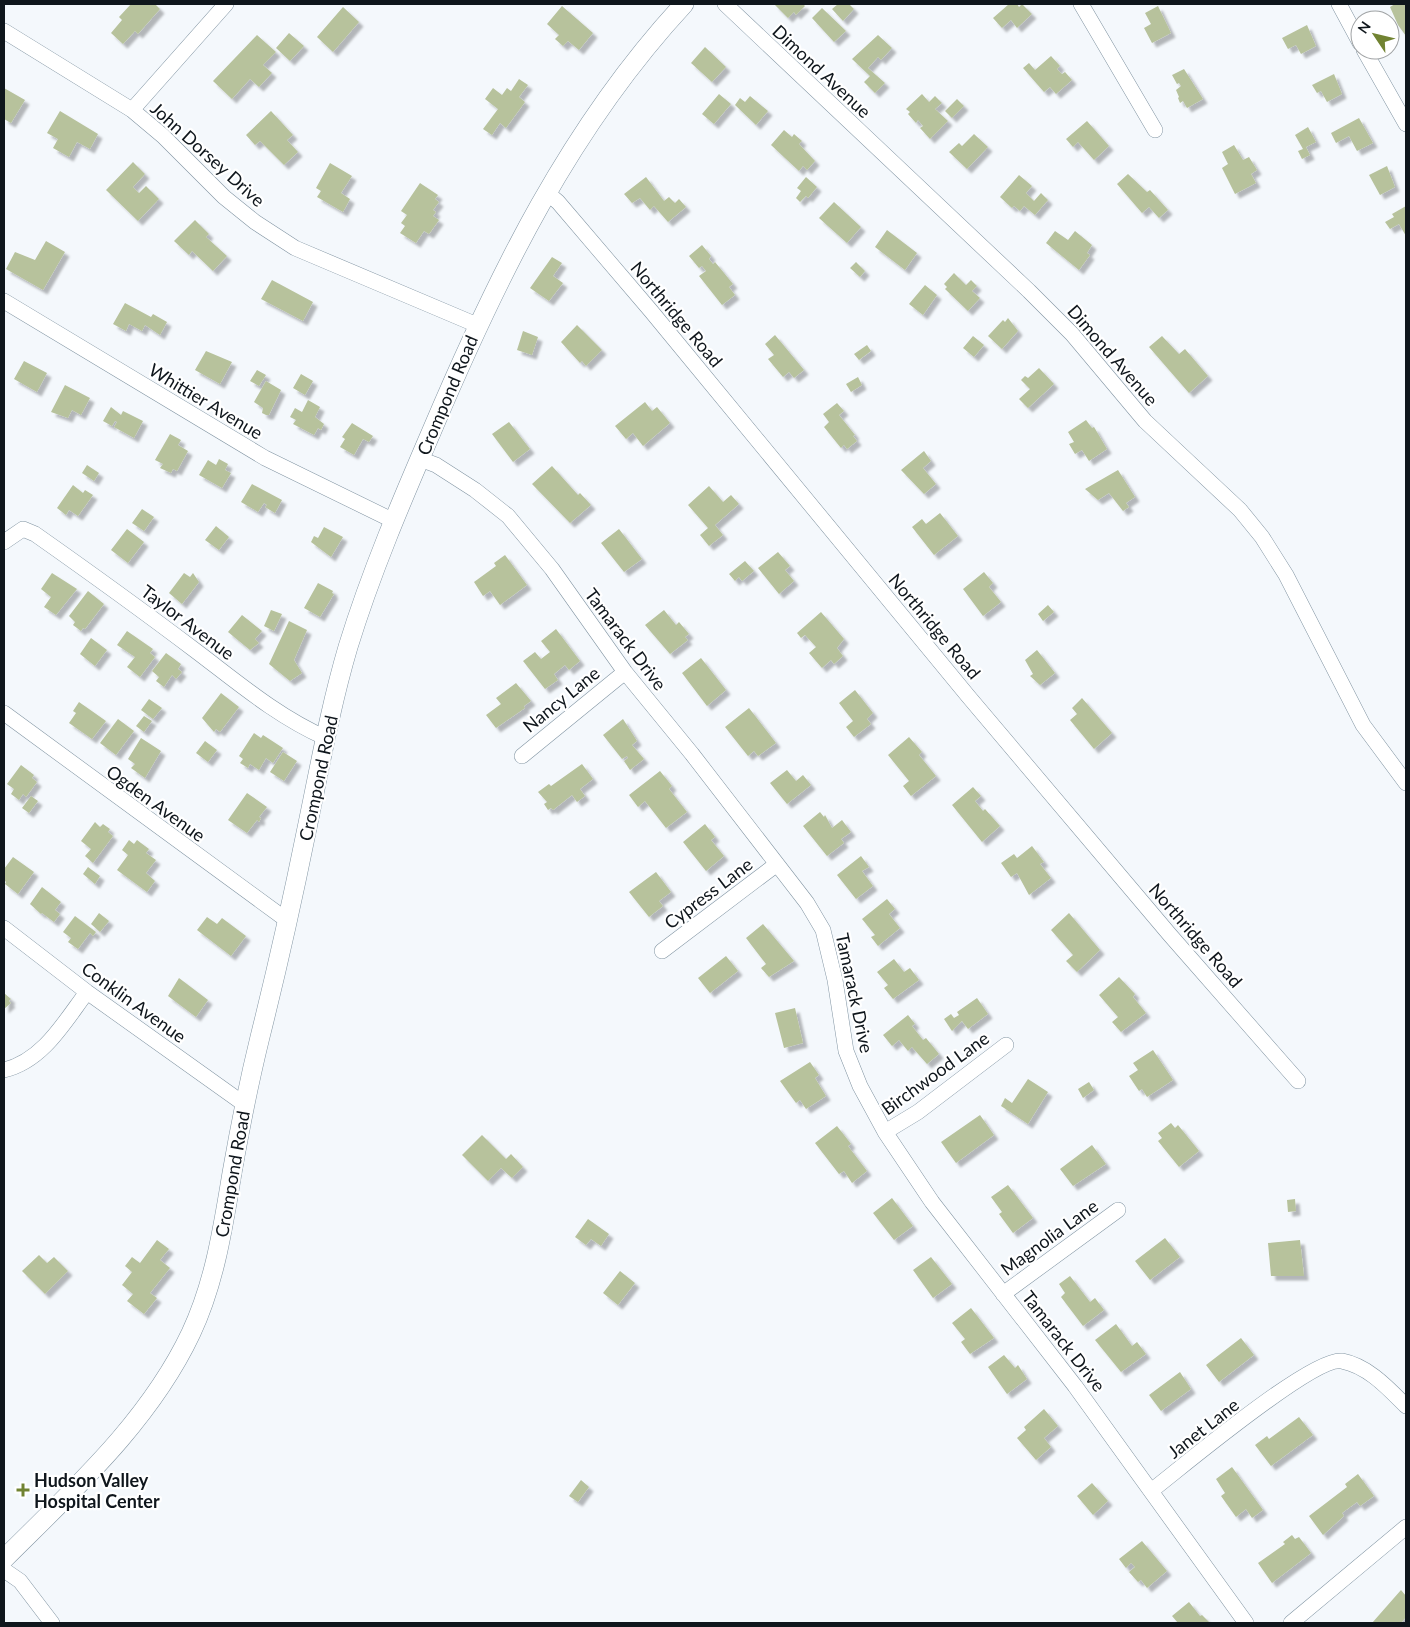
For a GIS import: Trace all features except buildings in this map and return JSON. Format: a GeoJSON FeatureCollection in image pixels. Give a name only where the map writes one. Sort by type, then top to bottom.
{"type":"FeatureCollection","features":[{"type":"Feature","properties":{"kind":"main road","name":"Crompond Road"},"geometry":{"type":"LineString","coordinates":[[4,1559],[136,1422],[178,1360],[193,1329],[216,1262],[244,1104],[288,921],[326,738],[348,649],[376,565],[478,325],[546,192],[606,98],[629,67],[684,4]]}},
{"type":"Feature","properties":{"kind":"street"},"geometry":{"type":"LineString","coordinates":[[132,110],[226,4]]}},
{"type":"Feature","properties":{"kind":"street","name":"Dimond Avenue"},"geometry":{"type":"LineString","coordinates":[[725,4],[1030,291],[1072,334],[1145,421],[1240,510],[1262,537],[1286,575],[1363,725],[1406,783]]}},
{"type":"Feature","properties":{"kind":"street"},"geometry":{"type":"LineString","coordinates":[[1082,4],[1155,130]]}},
{"type":"Feature","properties":{"kind":"street"},"geometry":{"type":"LineString","coordinates":[[1338,4],[1350,25]]}},
{"type":"Feature","properties":{"kind":"street","name":"John Dorsey Drive"},"geometry":{"type":"LineString","coordinates":[[4,31],[132,110],[163,136],[224,197],[255,222],[295,248],[478,325]]}},
{"type":"Feature","properties":{"kind":"street"},"geometry":{"type":"LineString","coordinates":[[1370,60],[1406,124]]}},
{"type":"Feature","properties":{"kind":"street","name":"Northridge Road"},"geometry":{"type":"LineString","coordinates":[[546,192],[558,202],[651,311],[962,688],[1170,935],[1298,1081]]}},
{"type":"Feature","properties":{"kind":"street","name":"Whittier Avenue"},"geometry":{"type":"LineString","coordinates":[[4,301],[265,458],[394,521]]}},
{"type":"Feature","properties":{"kind":"street","name":"Tamarack Drive"},"geometry":{"type":"LineString","coordinates":[[420,459],[436,465],[467,485],[508,516],[552,569],[624,672],[692,754],[807,903],[823,930],[835,980],[846,1051],[860,1086],[885,1132],[932,1202],[1076,1386],[1246,1623]]}},
{"type":"Feature","properties":{"kind":"street","name":"Taylor Avenue"},"geometry":{"type":"LineString","coordinates":[[4,542],[23,529],[31,532],[104,583],[248,691],[309,731],[326,738]]}},
{"type":"Feature","properties":{"kind":"street","name":"Nancy Lane"},"geometry":{"type":"LineString","coordinates":[[522,756],[624,672]]}},
{"type":"Feature","properties":{"kind":"street","name":"Ogden Avenue"},"geometry":{"type":"LineString","coordinates":[[4,713],[288,921]]}},
{"type":"Feature","properties":{"kind":"street","name":"Cypress Lane"},"geometry":{"type":"LineString","coordinates":[[662,951],[777,864]]}},
{"type":"Feature","properties":{"kind":"street","name":"Conklin Avenue"},"geometry":{"type":"LineString","coordinates":[[4,928],[88,992],[244,1104]]}},
{"type":"Feature","properties":{"kind":"street"},"geometry":{"type":"LineString","coordinates":[[4,1070],[28,1060],[44,1047],[88,992]]}},
{"type":"Feature","properties":{"kind":"street","name":"Birchwood Lane"},"geometry":{"type":"LineString","coordinates":[[885,1132],[918,1112],[1006,1045]]}},
{"type":"Feature","properties":{"kind":"street","name":"Magnolia Lane"},"geometry":{"type":"LineString","coordinates":[[1003,1294],[1118,1210]]}},
{"type":"Feature","properties":{"kind":"street","name":"Janet Lane"},"geometry":{"type":"LineString","coordinates":[[1152,1491],[1277,1394],[1315,1368],[1340,1361],[1373,1375],[1406,1406]]}},
{"type":"Feature","properties":{"kind":"street"},"geometry":{"type":"LineString","coordinates":[[1291,1623],[1406,1527]]}},
{"type":"Feature","properties":{"kind":"street"},"geometry":{"type":"LineString","coordinates":[[4,1570],[20,1581],[52,1623]]}},
{"type":"Feature","properties":{"kind":"place","name":"Hudson Valley Hospital Center"},"geometry":{"type":"Point","coordinates":[23,1490]}}]}
